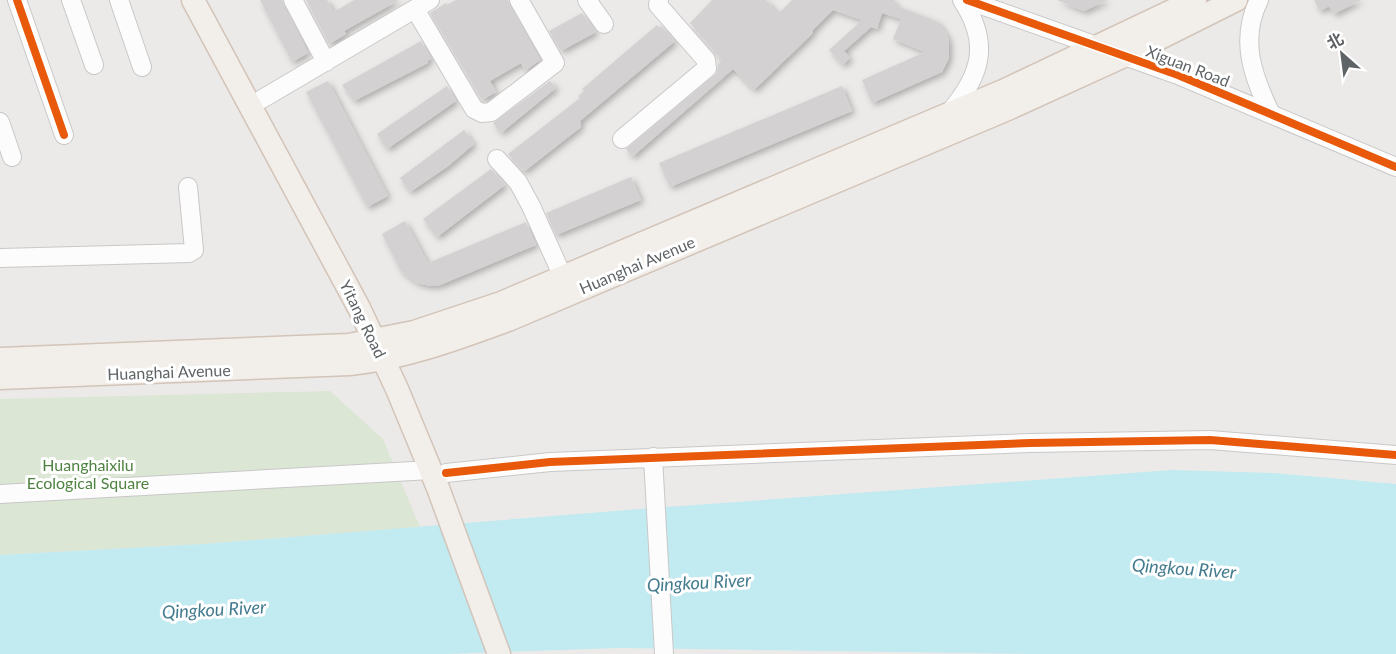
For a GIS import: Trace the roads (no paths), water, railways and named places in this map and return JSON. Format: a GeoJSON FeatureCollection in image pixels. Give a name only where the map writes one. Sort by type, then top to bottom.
{"type":"FeatureCollection","features":[{"type":"Feature","properties":{"kind":"main road","name":"Yitang Road"},"geometry":{"type":"LineString","coordinates":[[193,0],[354,298],[386,349]]}},
{"type":"Feature","properties":{"kind":"main road","name":"Yitang Road"},"geometry":{"type":"LineString","coordinates":[[209,0],[372,302],[386,349],[514,654]]}},
{"type":"Feature","properties":{"kind":"main road","name":"Huanghai Avenue"},"geometry":{"type":"LineString","coordinates":[[0,359],[246,351],[349,345],[386,349],[454,339],[508,320],[1010,108],[1124,56],[1236,0]]}},
{"type":"Feature","properties":{"kind":"main road","name":"Huanghai Avenue"},"geometry":{"type":"LineString","coordinates":[[0,378],[338,365],[386,349],[562,277],[1003,91],[1100,47],[1188,2]]}},
{"type":"Feature","properties":{"kind":"main road","name":"Yitang Road"},"geometry":{"type":"LineString","coordinates":[[442,480],[500,654]]}},
{"type":"Feature","properties":{"kind":"street"},"geometry":{"type":"LineString","coordinates":[[17,0],[64,135]]}},
{"type":"Feature","properties":{"kind":"street"},"geometry":{"type":"LineString","coordinates":[[71,0],[94,65]]}},
{"type":"Feature","properties":{"kind":"street"},"geometry":{"type":"LineString","coordinates":[[119,0],[142,67]]}},
{"type":"Feature","properties":{"kind":"street"},"geometry":{"type":"LineString","coordinates":[[293,0],[326,62]]}},
{"type":"Feature","properties":{"kind":"street"},"geometry":{"type":"LineString","coordinates":[[262,99],[423,4],[474,109],[482,113],[491,112],[555,63],[519,0]]}},
{"type":"Feature","properties":{"kind":"street"},"geometry":{"type":"LineString","coordinates":[[587,0],[603,24]]}},
{"type":"Feature","properties":{"kind":"street"},"geometry":{"type":"LineString","coordinates":[[622,139],[707,68],[706,60],[658,5],[659,0]]}},
{"type":"Feature","properties":{"kind":"street"},"geometry":{"type":"LineString","coordinates":[[948,114],[963,96],[980,60],[977,27],[962,0]]}},
{"type":"Feature","properties":{"kind":"street","name":"Xiguan Road"},"geometry":{"type":"LineString","coordinates":[[967,0],[1178,75],[1396,167]]}},
{"type":"Feature","properties":{"kind":"street"},"geometry":{"type":"LineString","coordinates":[[1259,0],[1248,46],[1251,66],[1271,114]]}},
{"type":"Feature","properties":{"kind":"street"},"geometry":{"type":"LineString","coordinates":[[0,122],[12,156]]}},
{"type":"Feature","properties":{"kind":"street"},"geometry":{"type":"LineString","coordinates":[[497,159],[518,182],[562,277]]}},
{"type":"Feature","properties":{"kind":"street"},"geometry":{"type":"LineString","coordinates":[[0,258],[189,253],[194,250],[188,187]]}},
{"type":"Feature","properties":{"kind":"street"},"geometry":{"type":"LineString","coordinates":[[0,494],[442,480],[550,462],[1030,443],[1199,440],[1396,455]]}},
{"type":"Feature","properties":{"kind":"street"},"geometry":{"type":"LineString","coordinates":[[652,457],[664,654]]}},
{"type":"Feature","properties":{"kind":"water","name":"Qingkou River"},"geometry":{"type":"Polygon","coordinates":[[[1172,470],[1274,473],[1396,484],[1396,654],[1030,654],[619,648],[446,654],[0,654],[0,555],[203,544],[1172,470]]]}},
{"type":"Feature","properties":{"kind":"park label","name":"Huanghaixilu Ecological Square"},"geometry":{"type":"Point","coordinates":[88,474]}}]}
